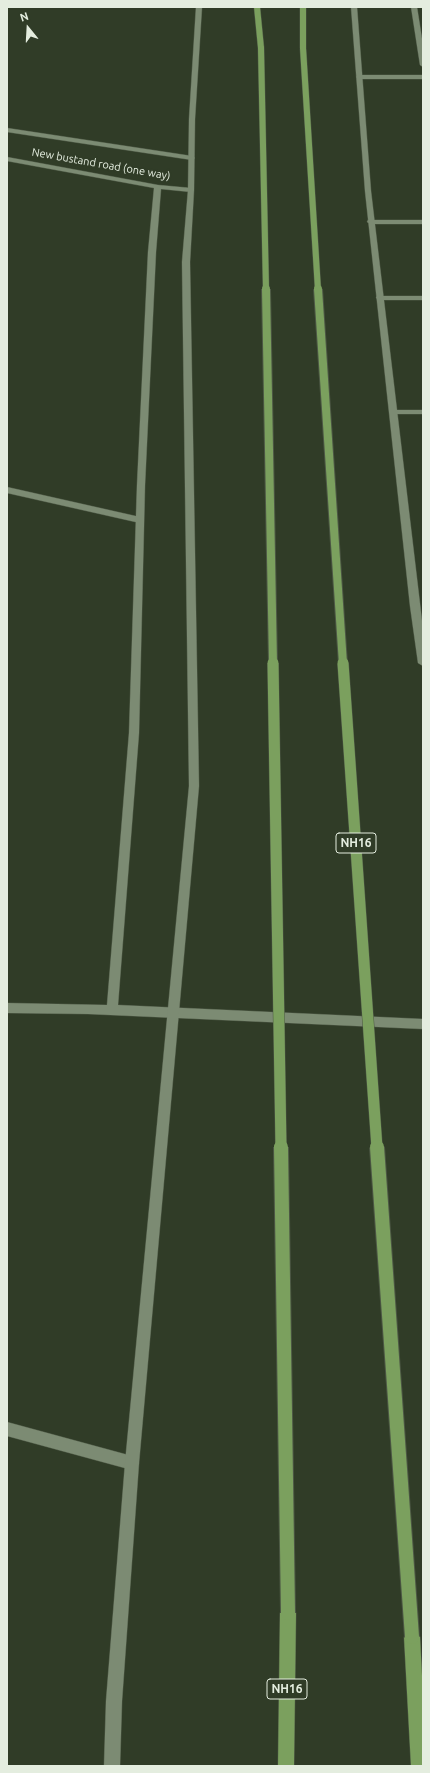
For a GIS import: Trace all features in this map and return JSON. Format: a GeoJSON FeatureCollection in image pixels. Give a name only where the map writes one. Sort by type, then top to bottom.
{"type":"FeatureCollection","features":[{"type":"Feature","properties":{"kind":"highway","name":"NH16"},"geometry":{"type":"LineString","coordinates":[[257,7],[261,48],[269,424],[288,1613],[286,1766]]}},
{"type":"Feature","properties":{"kind":"highway","name":"NH16"},"geometry":{"type":"LineString","coordinates":[[303,7],[303,48],[325,410],[420,1766]]}},
{"type":"Feature","properties":{"kind":"street"},"geometry":{"type":"LineString","coordinates":[[112,1766],[115,1693],[132,1463],[194,786],[186,262],[191,190],[192,119],[199,7]]}},
{"type":"Feature","properties":{"kind":"street"},"geometry":{"type":"LineString","coordinates":[[354,7],[371,222],[415,606],[423,663]]}},
{"type":"Feature","properties":{"kind":"street"},"geometry":{"type":"LineString","coordinates":[[414,7],[423,65]]}},
{"type":"Feature","properties":{"kind":"street"},"geometry":{"type":"LineString","coordinates":[[359,77],[423,77]]}},
{"type":"Feature","properties":{"kind":"street"},"geometry":{"type":"LineString","coordinates":[[7,130],[192,158]]}},
{"type":"Feature","properties":{"kind":"street","name":"New bustand road (one way)"},"geometry":{"type":"LineString","coordinates":[[7,159],[158,187],[191,190]]}},
{"type":"Feature","properties":{"kind":"street"},"geometry":{"type":"LineString","coordinates":[[112,1010],[134,733],[140,520],[152,252],[158,187]]}},
{"type":"Feature","properties":{"kind":"street"},"geometry":{"type":"LineString","coordinates":[[371,222],[423,222]]}},
{"type":"Feature","properties":{"kind":"street"},"geometry":{"type":"LineString","coordinates":[[380,298],[423,298]]}},
{"type":"Feature","properties":{"kind":"street"},"geometry":{"type":"LineString","coordinates":[[393,412],[423,412]]}},
{"type":"Feature","properties":{"kind":"street"},"geometry":{"type":"LineString","coordinates":[[7,490],[140,520]]}},
{"type":"Feature","properties":{"kind":"street"},"geometry":{"type":"LineString","coordinates":[[7,1008],[112,1010],[423,1024]]}},
{"type":"Feature","properties":{"kind":"street"},"geometry":{"type":"LineString","coordinates":[[7,1430],[132,1463]]}}]}
